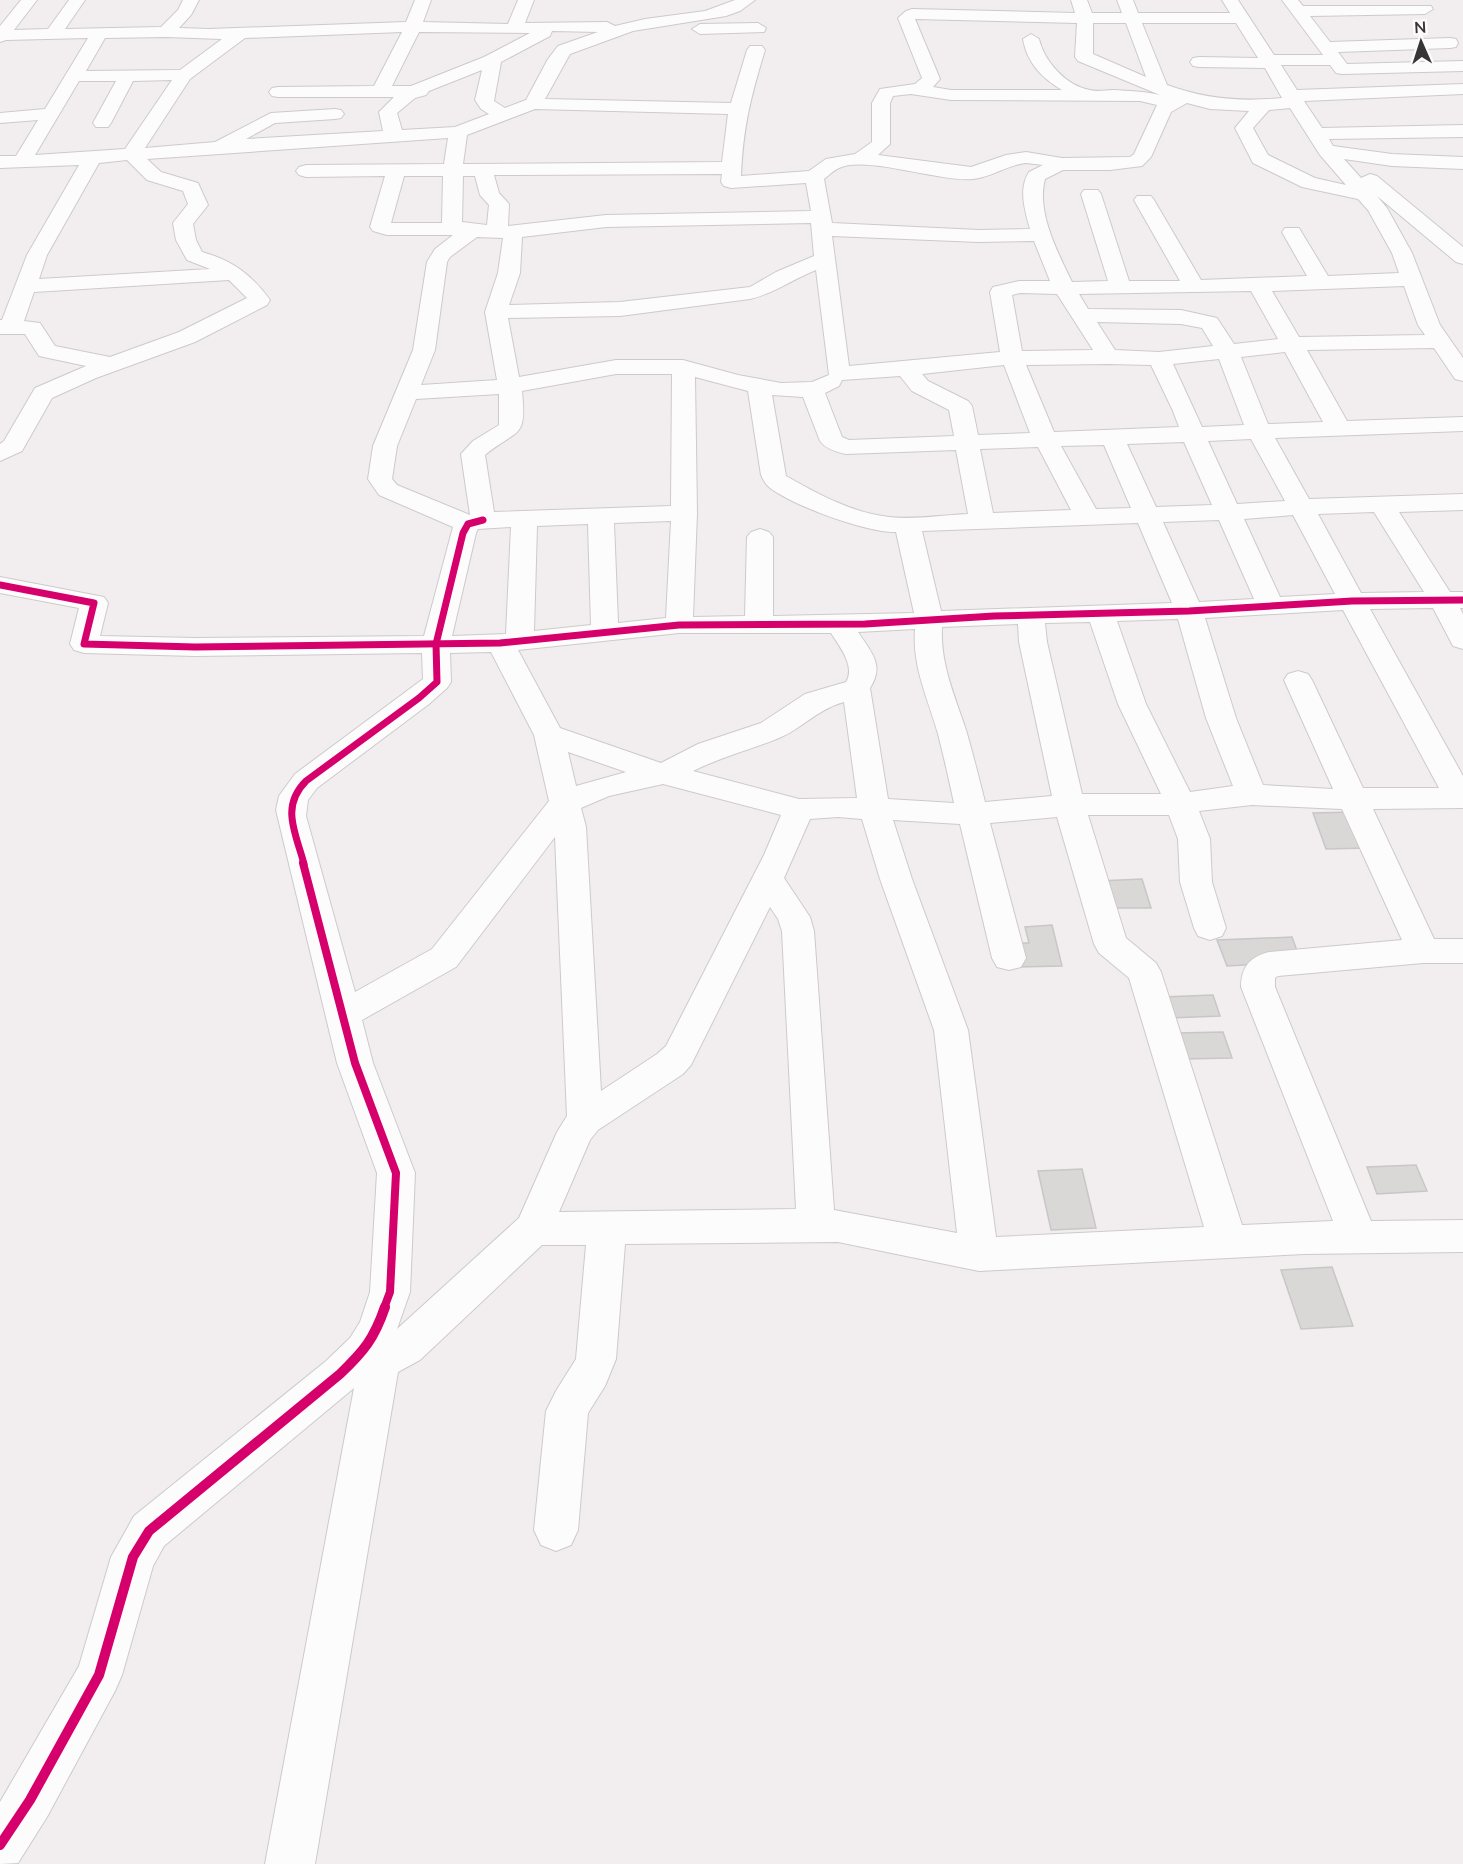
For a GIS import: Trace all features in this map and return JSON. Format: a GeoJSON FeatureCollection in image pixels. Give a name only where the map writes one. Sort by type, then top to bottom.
{"type":"FeatureCollection","features":[{"type":"Feature","properties":{"kind":"street"},"geometry":{"type":"LineString","coordinates":[[0,36],[29,0]]}},
{"type":"Feature","properties":{"kind":"street"},"geometry":{"type":"LineString","coordinates":[[52,35],[77,0]]}},
{"type":"Feature","properties":{"kind":"street"},"geometry":{"type":"LineString","coordinates":[[166,32],[182,15],[191,0]]}},
{"type":"Feature","properties":{"kind":"street"},"geometry":{"type":"LineString","coordinates":[[380,92],[413,27],[423,0]]}},
{"type":"Feature","properties":{"kind":"street"},"geometry":{"type":"LineString","coordinates":[[514,29],[526,0]]}},
{"type":"Feature","properties":{"kind":"street"},"geometry":{"type":"LineString","coordinates":[[533,104],[564,50],[628,27],[718,13],[747,0]]}},
{"type":"Feature","properties":{"kind":"street"},"geometry":{"type":"LineString","coordinates":[[974,0],[978,17]]}},
{"type":"Feature","properties":{"kind":"street"},"geometry":{"type":"LineString","coordinates":[[1032,0],[1038,18]]}},
{"type":"Feature","properties":{"kind":"street"},"geometry":{"type":"LineString","coordinates":[[1125,0],[1159,87]]}},
{"type":"Feature","properties":{"kind":"street"},"geometry":{"type":"LineString","coordinates":[[1230,0],[1239,18],[1316,134],[1463,258]]}},
{"type":"Feature","properties":{"kind":"street"},"geometry":{"type":"LineString","coordinates":[[1293,5],[1428,14],[1463,59]]}},
{"type":"Feature","properties":{"kind":"street"},"geometry":{"type":"LineString","coordinates":[[1293,5],[1342,69],[1463,66]]}},
{"type":"Feature","properties":{"kind":"street"},"geometry":{"type":"LineString","coordinates":[[920,89],[931,80],[906,18],[926,7],[978,17],[1038,18],[1082,8],[1131,17],[1239,18]]}},
{"type":"Feature","properties":{"kind":"street"},"geometry":{"type":"LineString","coordinates":[[1082,8],[1084,57],[1159,87],[1179,100]]}},
{"type":"Feature","properties":{"kind":"street"},"geometry":{"type":"LineString","coordinates":[[463,28],[469,9]]}},
{"type":"Feature","properties":{"kind":"street"},"geometry":{"type":"LineString","coordinates":[[159,15],[182,15]]}},
{"type":"Feature","properties":{"kind":"street"},"geometry":{"type":"LineString","coordinates":[[1179,17],[1202,69],[1329,53],[1450,43]]}},
{"type":"Feature","properties":{"kind":"street"},"geometry":{"type":"LineString","coordinates":[[0,36],[413,27],[758,28]]}},
{"type":"Feature","properties":{"kind":"street"},"geometry":{"type":"LineString","coordinates":[[216,147],[265,120],[299,115],[388,112],[411,92],[492,59],[554,27]]}},
{"type":"Feature","properties":{"kind":"street"},"geometry":{"type":"LineString","coordinates":[[131,154],[184,75],[242,32]]}},
{"type":"Feature","properties":{"kind":"street"},"geometry":{"type":"LineString","coordinates":[[23,160],[99,34]]}},
{"type":"Feature","properties":{"kind":"street"},"geometry":{"type":"LineString","coordinates":[[1031,39],[1033,54],[1053,77],[1088,97]]}},
{"type":"Feature","properties":{"kind":"street"},"geometry":{"type":"LineString","coordinates":[[756,50],[738,109],[731,182],[814,177],[834,163],[859,160],[962,174],[981,172],[1008,161],[1024,158],[1049,159],[1060,164],[1135,162],[1142,157],[1163,109],[1179,100]]}},
{"type":"Feature","properties":{"kind":"street"},"geometry":{"type":"LineString","coordinates":[[492,59],[484,100],[487,105],[504,115]]}},
{"type":"Feature","properties":{"kind":"street"},"geometry":{"type":"LineString","coordinates":[[1400,69],[1427,73],[1444,79],[1457,89]]}},
{"type":"Feature","properties":{"kind":"street"},"geometry":{"type":"LineString","coordinates":[[74,76],[184,75]]}},
{"type":"Feature","properties":{"kind":"street"},"geometry":{"type":"LineString","coordinates":[[102,123],[127,76]]}},
{"type":"Feature","properties":{"kind":"street"},"geometry":{"type":"LineString","coordinates":[[278,92],[411,92],[486,84]]}},
{"type":"Feature","properties":{"kind":"street"},"geometry":{"type":"LineString","coordinates":[[859,160],[881,144],[881,103],[886,93],[892,91],[920,89],[951,95],[1140,96],[1263,106],[1292,99],[1457,89]]}},
{"type":"Feature","properties":{"kind":"street"},"geometry":{"type":"LineString","coordinates":[[0,162],[91,158],[216,147],[458,132],[533,104],[738,109]]}},
{"type":"Feature","properties":{"kind":"street"},"geometry":{"type":"LineString","coordinates":[[1263,106],[1244,128],[1260,159],[1309,183],[1364,194]]}},
{"type":"Feature","properties":{"kind":"street"},"geometry":{"type":"LineString","coordinates":[[388,112],[394,137]]}},
{"type":"Feature","properties":{"kind":"street"},"geometry":{"type":"LineString","coordinates":[[0,118],[50,114]]}},
{"type":"Feature","properties":{"kind":"street"},"geometry":{"type":"LineString","coordinates":[[272,144],[299,115]]}},
{"type":"Feature","properties":{"kind":"street"},"geometry":{"type":"LineString","coordinates":[[1316,134],[1463,131]]}},
{"type":"Feature","properties":{"kind":"street"},"geometry":{"type":"LineString","coordinates":[[458,132],[453,171],[452,226],[466,230]]}},
{"type":"Feature","properties":{"kind":"street"},"geometry":{"type":"LineString","coordinates":[[1336,152],[1364,194],[1377,208],[1402,253],[1429,325],[1463,374]]}},
{"type":"Feature","properties":{"kind":"street"},"geometry":{"type":"LineString","coordinates":[[1336,152],[1392,159],[1463,163]]}},
{"type":"Feature","properties":{"kind":"street"},"geometry":{"type":"LineString","coordinates":[[0,454],[13,446],[43,393],[110,364],[187,337],[259,300],[250,287],[234,274],[212,261],[194,256],[186,240],[183,223],[198,205],[191,187],[154,176],[131,154]]}},
{"type":"Feature","properties":{"kind":"street"},"geometry":{"type":"LineString","coordinates":[[91,158],[86,172],[63,207],[37,255],[27,286],[5,327],[32,328],[47,351],[110,364]]}},
{"type":"Feature","properties":{"kind":"street"},"geometry":{"type":"LineString","coordinates":[[1060,164],[1036,176],[1034,180],[1032,194],[1041,235],[1069,299],[1082,315],[1108,357]]}},
{"type":"Feature","properties":{"kind":"street"},"geometry":{"type":"LineString","coordinates":[[306,171],[731,168]]}},
{"type":"Feature","properties":{"kind":"street"},"geometry":{"type":"LineString","coordinates":[[396,170],[380,227],[387,229],[503,232],[606,221],[821,223],[979,236],[1041,235]]}},
{"type":"Feature","properties":{"kind":"street"},"geometry":{"type":"LineString","coordinates":[[483,170],[490,195],[499,204],[503,232]]}},
{"type":"Feature","properties":{"kind":"street"},"geometry":{"type":"LineString","coordinates":[[814,177],[839,374]]}},
{"type":"Feature","properties":{"kind":"street"},"geometry":{"type":"LineString","coordinates":[[1091,194],[1120,287]]}},
{"type":"Feature","properties":{"kind":"street"},"geometry":{"type":"LineString","coordinates":[[1144,200],[1194,287]]}},
{"type":"Feature","properties":{"kind":"street"},"geometry":{"type":"LineString","coordinates":[[466,230],[437,262],[424,350],[385,446],[380,479],[383,485],[388,490],[476,522],[524,518],[684,513]]}},
{"type":"Feature","properties":{"kind":"street"},"geometry":{"type":"LineString","coordinates":[[476,522],[472,454],[479,445],[509,428],[513,421],[496,312],[509,273],[513,238],[503,232]]}},
{"type":"Feature","properties":{"kind":"street"},"geometry":{"type":"LineString","coordinates":[[1292,232],[1320,282]]}},
{"type":"Feature","properties":{"kind":"street"},"geometry":{"type":"LineString","coordinates":[[496,312],[620,309],[750,293],[759,291],[783,276],[824,259]]}},
{"type":"Feature","properties":{"kind":"street"},"geometry":{"type":"LineString","coordinates":[[27,286],[234,274]]}},
{"type":"Feature","properties":{"kind":"street"},"geometry":{"type":"LineString","coordinates":[[1087,516],[1039,427],[1012,358],[1001,292],[1019,287],[1194,287],[1412,279]]}},
{"type":"Feature","properties":{"kind":"street"},"geometry":{"type":"LineString","coordinates":[[1258,284],[1338,428]]}},
{"type":"Feature","properties":{"kind":"street"},"geometry":{"type":"LineString","coordinates":[[549,735],[663,774],[799,809],[874,808],[972,814],[1069,805],[1181,804],[1252,795],[1355,799],[1461,798],[1259,432],[1228,353],[1215,329],[1201,321],[1181,317],[1082,315]]}},
{"type":"Feature","properties":{"kind":"street"},"geometry":{"type":"LineString","coordinates":[[407,393],[509,386],[616,367],[683,367],[759,388],[812,389],[825,386],[839,374],[1012,358],[1159,359],[1292,344],[1440,341]]}},
{"type":"Feature","properties":{"kind":"street"},"geometry":{"type":"LineString","coordinates":[[1159,359],[1185,411],[1192,432],[1271,607]]}},
{"type":"Feature","properties":{"kind":"street"},"geometry":{"type":"LineString","coordinates":[[679,625],[684,513],[683,367]]}},
{"type":"Feature","properties":{"kind":"street"},"geometry":{"type":"LineString","coordinates":[[906,369],[920,386],[960,406],[982,519]]}},
{"type":"Feature","properties":{"kind":"street"},"geometry":{"type":"LineString","coordinates":[[759,388],[773,475],[777,481],[862,521],[892,525],[982,519],[1229,513],[1301,507],[1463,502]]}},
{"type":"Feature","properties":{"kind":"street"},"geometry":{"type":"LineString","coordinates":[[812,389],[832,441],[838,445],[967,443],[1192,432],[1259,432],[1463,424]]}},
{"type":"Feature","properties":{"kind":"street"},"geometry":{"type":"LineString","coordinates":[[1112,436],[1189,611],[1221,718],[1252,795]]}},
{"type":"Feature","properties":{"kind":"street"},"geometry":{"type":"LineString","coordinates":[[1382,504],[1453,600],[1463,640]]}},
{"type":"Feature","properties":{"kind":"street"},"geometry":{"type":"LineString","coordinates":[[600,516],[605,632]]}},
{"type":"Feature","properties":{"kind":"street"},"geometry":{"type":"LineString","coordinates":[[524,518],[510,642],[549,735],[570,827],[585,1120]]}},
{"type":"Feature","properties":{"kind":"street"},"geometry":{"type":"LineString","coordinates":[[290,1864],[365,1363],[364,1351],[377,1329],[390,1292],[396,1173],[355,1063],[291,816],[290,803],[295,792],[306,781],[430,690],[437,682],[436,644],[463,533],[476,522]]}},
{"type":"Feature","properties":{"kind":"street"},"geometry":{"type":"LineString","coordinates":[[907,524],[929,619],[927,649],[932,673],[952,733],[1009,958]]}},
{"type":"Feature","properties":{"kind":"street"},"geometry":{"type":"LineString","coordinates":[[759,624],[760,537]]}},
{"type":"Feature","properties":{"kind":"street"},"geometry":{"type":"LineString","coordinates":[[0,585],[94,603],[84,644],[195,647],[510,642],[679,625],[839,624],[1189,611],[1352,601],[1453,600]]}},
{"type":"Feature","properties":{"kind":"street"},"geometry":{"type":"LineString","coordinates":[[1101,614],[1132,704],[1181,804],[1194,839],[1196,882],[1210,928]]}},
{"type":"Feature","properties":{"kind":"street"},"geometry":{"type":"LineString","coordinates":[[1032,616],[1033,642],[1069,805],[1111,944],[1144,972],[1228,1242]]}},
{"type":"Feature","properties":{"kind":"street"},"geometry":{"type":"LineString","coordinates":[[343,1015],[444,958],[564,803],[601,788],[663,774],[709,751],[771,730],[815,701],[856,687],[863,677],[862,661],[839,624]]}},
{"type":"Feature","properties":{"kind":"street"},"geometry":{"type":"LineString","coordinates":[[1298,680],[1355,799],[1423,951]]}},
{"type":"Feature","properties":{"kind":"street"},"geometry":{"type":"LineString","coordinates":[[856,687],[874,808],[896,879],[951,1030],[979,1254]]}},
{"type":"Feature","properties":{"kind":"street"},"geometry":{"type":"LineString","coordinates":[[0,1845],[30,1800],[99,1675],[133,1557],[149,1531],[365,1363],[405,1347],[533,1229],[575,1132],[585,1120],[670,1064],[679,1055],[768,879],[799,809]]}},
{"type":"Feature","properties":{"kind":"street"},"geometry":{"type":"LineString","coordinates":[[768,879],[794,916],[798,931],[816,1225]]}},
{"type":"Feature","properties":{"kind":"street"},"geometry":{"type":"LineString","coordinates":[[1359,1238],[1258,987],[1258,975],[1269,964],[1423,951],[1463,951]]}},
{"type":"Feature","properties":{"kind":"street"},"geometry":{"type":"LineString","coordinates":[[533,1229],[838,1226],[979,1254],[1228,1242],[1463,1236]]}},
{"type":"Feature","properties":{"kind":"street"},"geometry":{"type":"LineString","coordinates":[[556,1530],[567,1411],[573,1397],[591,1375],[596,1359],[607,1228]]}},
{"type":"Feature","properties":{"kind":"building"},"geometry":{"type":"Polygon","coordinates":[[[1355,812],[1369,848],[1326,849],[1313,813],[1355,812]]]}},
{"type":"Feature","properties":{"kind":"building"},"geometry":{"type":"Polygon","coordinates":[[[1142,879],[1151,908],[1106,908],[1098,881],[1142,879]]]}},
{"type":"Feature","properties":{"kind":"building"},"geometry":{"type":"Polygon","coordinates":[[[1052,925],[1062,966],[1018,967],[1014,943],[1029,943],[1025,927],[1052,925]]]}},
{"type":"Feature","properties":{"kind":"building"},"geometry":{"type":"Polygon","coordinates":[[[1292,937],[1301,962],[1227,966],[1217,940],[1292,937]]]}},
{"type":"Feature","properties":{"kind":"building"},"geometry":{"type":"Polygon","coordinates":[[[1213,995],[1220,1016],[1169,1018],[1163,997],[1213,995]]]}},
{"type":"Feature","properties":{"kind":"building"},"geometry":{"type":"Polygon","coordinates":[[[1223,1032],[1232,1058],[1183,1059],[1176,1033],[1223,1032]]]}},
{"type":"Feature","properties":{"kind":"building"},"geometry":{"type":"Polygon","coordinates":[[[1416,1165],[1427,1191],[1377,1194],[1367,1167],[1416,1165]]]}},
{"type":"Feature","properties":{"kind":"building"},"geometry":{"type":"Polygon","coordinates":[[[1082,1169],[1096,1228],[1051,1230],[1038,1171],[1082,1169]]]}},
{"type":"Feature","properties":{"kind":"building"},"geometry":{"type":"Polygon","coordinates":[[[1332,1267],[1353,1326],[1301,1329],[1281,1270],[1332,1267]]]}},
{"type":"Feature","properties":{"kind":"cycle path"},"geometry":{"type":"LineString","coordinates":[[0,1845],[30,1800],[99,1675],[133,1557],[149,1531],[340,1374],[364,1351],[377,1329],[390,1292],[396,1173],[355,1063],[291,816],[291,805],[296,792],[306,781],[419,698],[437,682],[436,644],[463,533],[468,524],[483,520]]}},
{"type":"Feature","properties":{"kind":"cycle path"},"geometry":{"type":"LineString","coordinates":[[0,585],[94,603],[84,644],[195,647],[500,643],[679,625],[865,624],[994,616],[1189,611],[1352,601],[1463,600]]}}]}
